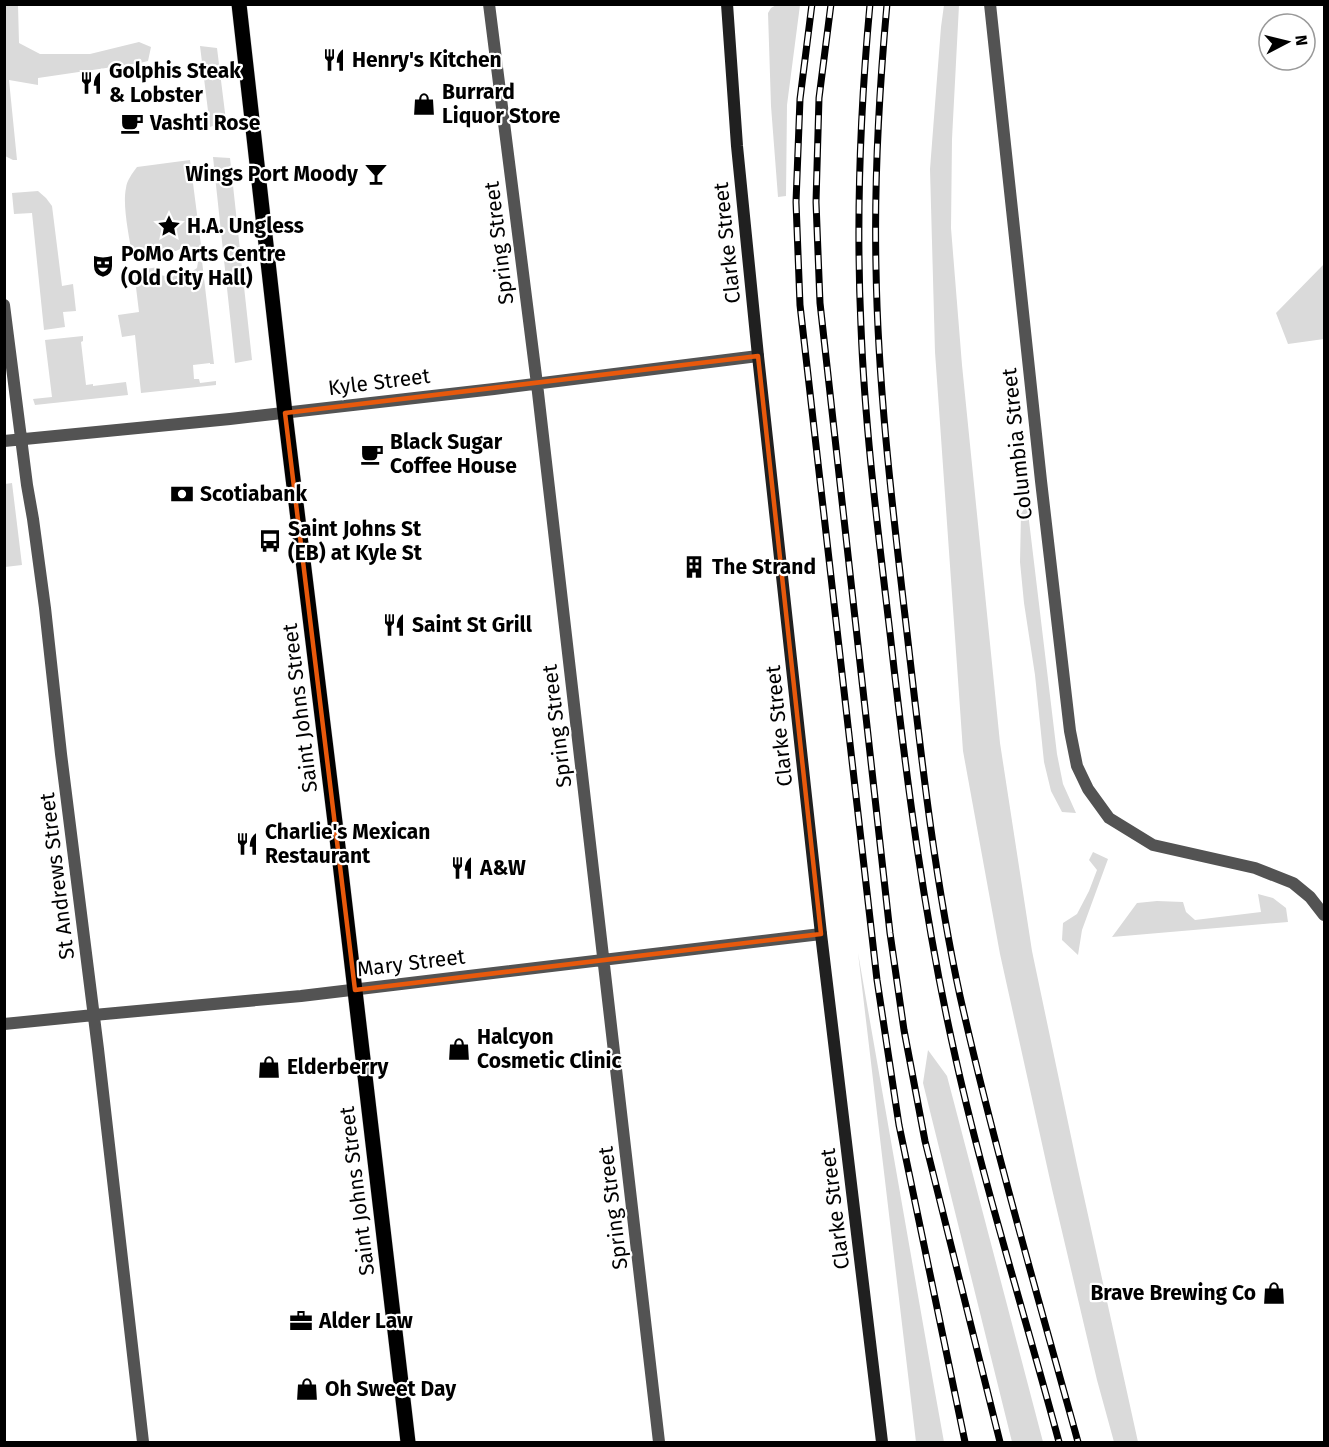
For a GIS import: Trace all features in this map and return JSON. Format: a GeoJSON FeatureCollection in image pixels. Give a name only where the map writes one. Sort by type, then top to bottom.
{"type":"FeatureCollection","features":[{"type":"Feature","properties":{"kind":"main road","name":"Saint Johns Street"},"geometry":{"type":"LineString","coordinates":[[239,4],[285,413],[408,1443]]}},
{"type":"Feature","properties":{"kind":"main road","name":"Clarke Street"},"geometry":{"type":"LineString","coordinates":[[727,4],[737,146],[758,356],[821,934],[882,1443]]}},
{"type":"Feature","properties":{"kind":"street","name":"Spring Street"},"geometry":{"type":"LineString","coordinates":[[489,4],[537,384],[659,1443]]}},
{"type":"Feature","properties":{"kind":"street","name":"Columbia Street"},"geometry":{"type":"LineString","coordinates":[[990,4],[1041,481],[1077,766],[1088,789],[1109,818],[1153,845],[1255,868],[1278,876],[1293,883],[1310,897],[1324,915]]}},
{"type":"Feature","properties":{"kind":"street","name":"St Andrews Street"},"geometry":{"type":"LineString","coordinates":[[4,305],[45,608],[143,1443]]}},
{"type":"Feature","properties":{"kind":"street","name":"Kyle Street"},"geometry":{"type":"LineString","coordinates":[[4,441],[219,421],[758,356]]}},
{"type":"Feature","properties":{"kind":"street","name":"Mary Street"},"geometry":{"type":"LineString","coordinates":[[4,1024],[355,990],[821,934]]}},
{"type":"Feature","properties":{"kind":"highlighted area"},"geometry":{"type":"Polygon","coordinates":[[[758,356],[821,934],[355,990],[285,413],[758,356]]]}},
{"type":"Feature","properties":{"kind":"shaded area"},"geometry":{"type":"Polygon","coordinates":[[[5,4],[18,5],[19,43],[40,54],[90,54],[139,42],[151,47],[148,61],[140,63],[38,78],[38,85],[9,80],[17,160],[5,156],[5,4]]]}},
{"type":"Feature","properties":{"kind":"shaded area"},"geometry":{"type":"Polygon","coordinates":[[[778,4],[800,5],[787,105],[786,196],[778,197],[771,106],[768,13],[778,4]]]}},
{"type":"Feature","properties":{"kind":"shaded area"},"geometry":{"type":"Polygon","coordinates":[[[944,5],[959,5],[952,139],[951,228],[962,365],[1000,743],[1032,951],[1138,1442],[1114,1442],[1097,1380],[1000,954],[963,751],[935,352],[930,169],[944,5]]]}},
{"type":"Feature","properties":{"kind":"shaded area"},"geometry":{"type":"Polygon","coordinates":[[[200,46],[217,48],[226,121],[210,127],[200,46]]]}},
{"type":"Feature","properties":{"kind":"shaded area"},"geometry":{"type":"Polygon","coordinates":[[[213,157],[230,158],[252,360],[235,363],[213,157]]]}},
{"type":"Feature","properties":{"kind":"shaded area"},"geometry":{"type":"Polygon","coordinates":[[[190,160],[202,253],[197,254],[194,247],[186,246],[176,251],[161,251],[158,259],[133,260],[125,204],[127,182],[137,167],[190,160]]]}},
{"type":"Feature","properties":{"kind":"shaded area"},"geometry":{"type":"Polygon","coordinates":[[[38,191],[52,206],[62,286],[73,284],[76,311],[63,312],[65,327],[44,330],[32,213],[14,214],[12,193],[38,191]]]}},
{"type":"Feature","properties":{"kind":"shaded area"},"geometry":{"type":"Polygon","coordinates":[[[202,261],[214,364],[193,365],[194,379],[199,379],[200,383],[216,381],[216,385],[141,393],[135,335],[122,337],[118,315],[139,312],[134,271],[158,267],[159,275],[173,277],[177,272],[191,272],[197,268],[198,262],[202,261]]]}},
{"type":"Feature","properties":{"kind":"shaded area"},"geometry":{"type":"Polygon","coordinates":[[[1324,264],[1324,339],[1288,344],[1276,313],[1324,264]]]}},
{"type":"Feature","properties":{"kind":"shaded area"},"geometry":{"type":"Polygon","coordinates":[[[83,336],[81,342],[86,385],[126,382],[128,395],[35,405],[33,399],[52,397],[45,340],[83,336]]]}},
{"type":"Feature","properties":{"kind":"shaded area"},"geometry":{"type":"Polygon","coordinates":[[[12,483],[22,565],[5,567],[5,484],[12,483]]]}},
{"type":"Feature","properties":{"kind":"shaded area"},"geometry":{"type":"Polygon","coordinates":[[[1027,504],[1057,754],[1063,784],[1076,813],[1062,812],[1051,791],[1044,762],[1020,562],[1021,514],[1027,504]]]}},
{"type":"Feature","properties":{"kind":"shaded area"},"geometry":{"type":"Polygon","coordinates":[[[1093,852],[1108,859],[1082,930],[1078,955],[1062,940],[1063,923],[1077,914],[1089,891],[1097,870],[1089,860],[1093,852]]]}},
{"type":"Feature","properties":{"kind":"shaded area"},"geometry":{"type":"Polygon","coordinates":[[[1258,894],[1273,898],[1286,908],[1288,922],[1112,937],[1137,903],[1183,902],[1186,912],[1195,920],[1261,912],[1258,894]]]}},
{"type":"Feature","properties":{"kind":"shaded area"},"geometry":{"type":"Polygon","coordinates":[[[858,953],[933,1381],[944,1442],[916,1442],[858,953]]]}},
{"type":"Feature","properties":{"kind":"shaded area"},"geometry":{"type":"Polygon","coordinates":[[[928,1050],[947,1076],[1043,1442],[1012,1442],[923,1083],[928,1050]]]}},
{"type":"Feature","properties":{"kind":"railway"},"geometry":{"type":"LineString","coordinates":[[812,4],[800,99],[796,202],[800,305],[877,980],[899,1125],[965,1442]]}},
{"type":"Feature","properties":{"kind":"railway"},"geometry":{"type":"LineString","coordinates":[[831,4],[819,98],[816,202],[820,303],[890,933],[904,1030],[925,1141],[1000,1442]]}},
{"type":"Feature","properties":{"kind":"railway"},"geometry":{"type":"LineString","coordinates":[[870,4],[861,125],[859,206],[863,365],[877,518],[909,794],[934,954],[967,1108],[1059,1442]]}},
{"type":"Feature","properties":{"kind":"railway"},"geometry":{"type":"LineString","coordinates":[[887,4],[876,169],[877,314],[892,497],[929,815],[951,951],[973,1052],[1016,1220],[1078,1442]]}},
{"type":"Feature","properties":{"kind":"place","name":"Henry's Kitchen"},"geometry":{"type":"Point","coordinates":[334,60]}},
{"type":"Feature","properties":{"kind":"place","name":"Golphis Steak & Lobster"},"geometry":{"type":"Point","coordinates":[91,83]}},
{"type":"Feature","properties":{"kind":"place","name":"Burrard Liquor Store"},"geometry":{"type":"Point","coordinates":[424,104]}},
{"type":"Feature","properties":{"kind":"place","name":"Vashti Rose"},"geometry":{"type":"Point","coordinates":[132,123]}},
{"type":"Feature","properties":{"kind":"place","name":"Wings Port Moody"},"geometry":{"type":"Point","coordinates":[376,174]}},
{"type":"Feature","properties":{"kind":"place","name":"H.A. Ungless"},"geometry":{"type":"Point","coordinates":[169,226]}},
{"type":"Feature","properties":{"kind":"place","name":"PoMo Arts Centre (Old City Hall)"},"geometry":{"type":"Point","coordinates":[103,266]}},
{"type":"Feature","properties":{"kind":"place","name":"Black Sugar Coffee House"},"geometry":{"type":"Point","coordinates":[372,454]}},
{"type":"Feature","properties":{"kind":"place","name":"Scotiabank"},"geometry":{"type":"Point","coordinates":[182,494]}},
{"type":"Feature","properties":{"kind":"place","name":"Saint Johns St (EB) at Kyle St"},"geometry":{"type":"Point","coordinates":[270,541]}},
{"type":"Feature","properties":{"kind":"place","name":"The Strand"},"geometry":{"type":"Point","coordinates":[694,567]}},
{"type":"Feature","properties":{"kind":"place","name":"Saint St Grill"},"geometry":{"type":"Point","coordinates":[394,625]}},
{"type":"Feature","properties":{"kind":"place","name":"Charlie's Mexican Restaurant"},"geometry":{"type":"Point","coordinates":[247,844]}},
{"type":"Feature","properties":{"kind":"place","name":"A&W"},"geometry":{"type":"Point","coordinates":[462,868]}},
{"type":"Feature","properties":{"kind":"place","name":"Halcyon Cosmetic Clinic"},"geometry":{"type":"Point","coordinates":[459,1049]}},
{"type":"Feature","properties":{"kind":"place","name":"Elderberry"},"geometry":{"type":"Point","coordinates":[269,1067]}},
{"type":"Feature","properties":{"kind":"place","name":"Brave Brewing Co"},"geometry":{"type":"Point","coordinates":[1274,1293]}},
{"type":"Feature","properties":{"kind":"place","name":"Alder Law"},"geometry":{"type":"Point","coordinates":[301,1321]}},
{"type":"Feature","properties":{"kind":"place","name":"Oh Sweet Day"},"geometry":{"type":"Point","coordinates":[307,1389]}}]}
